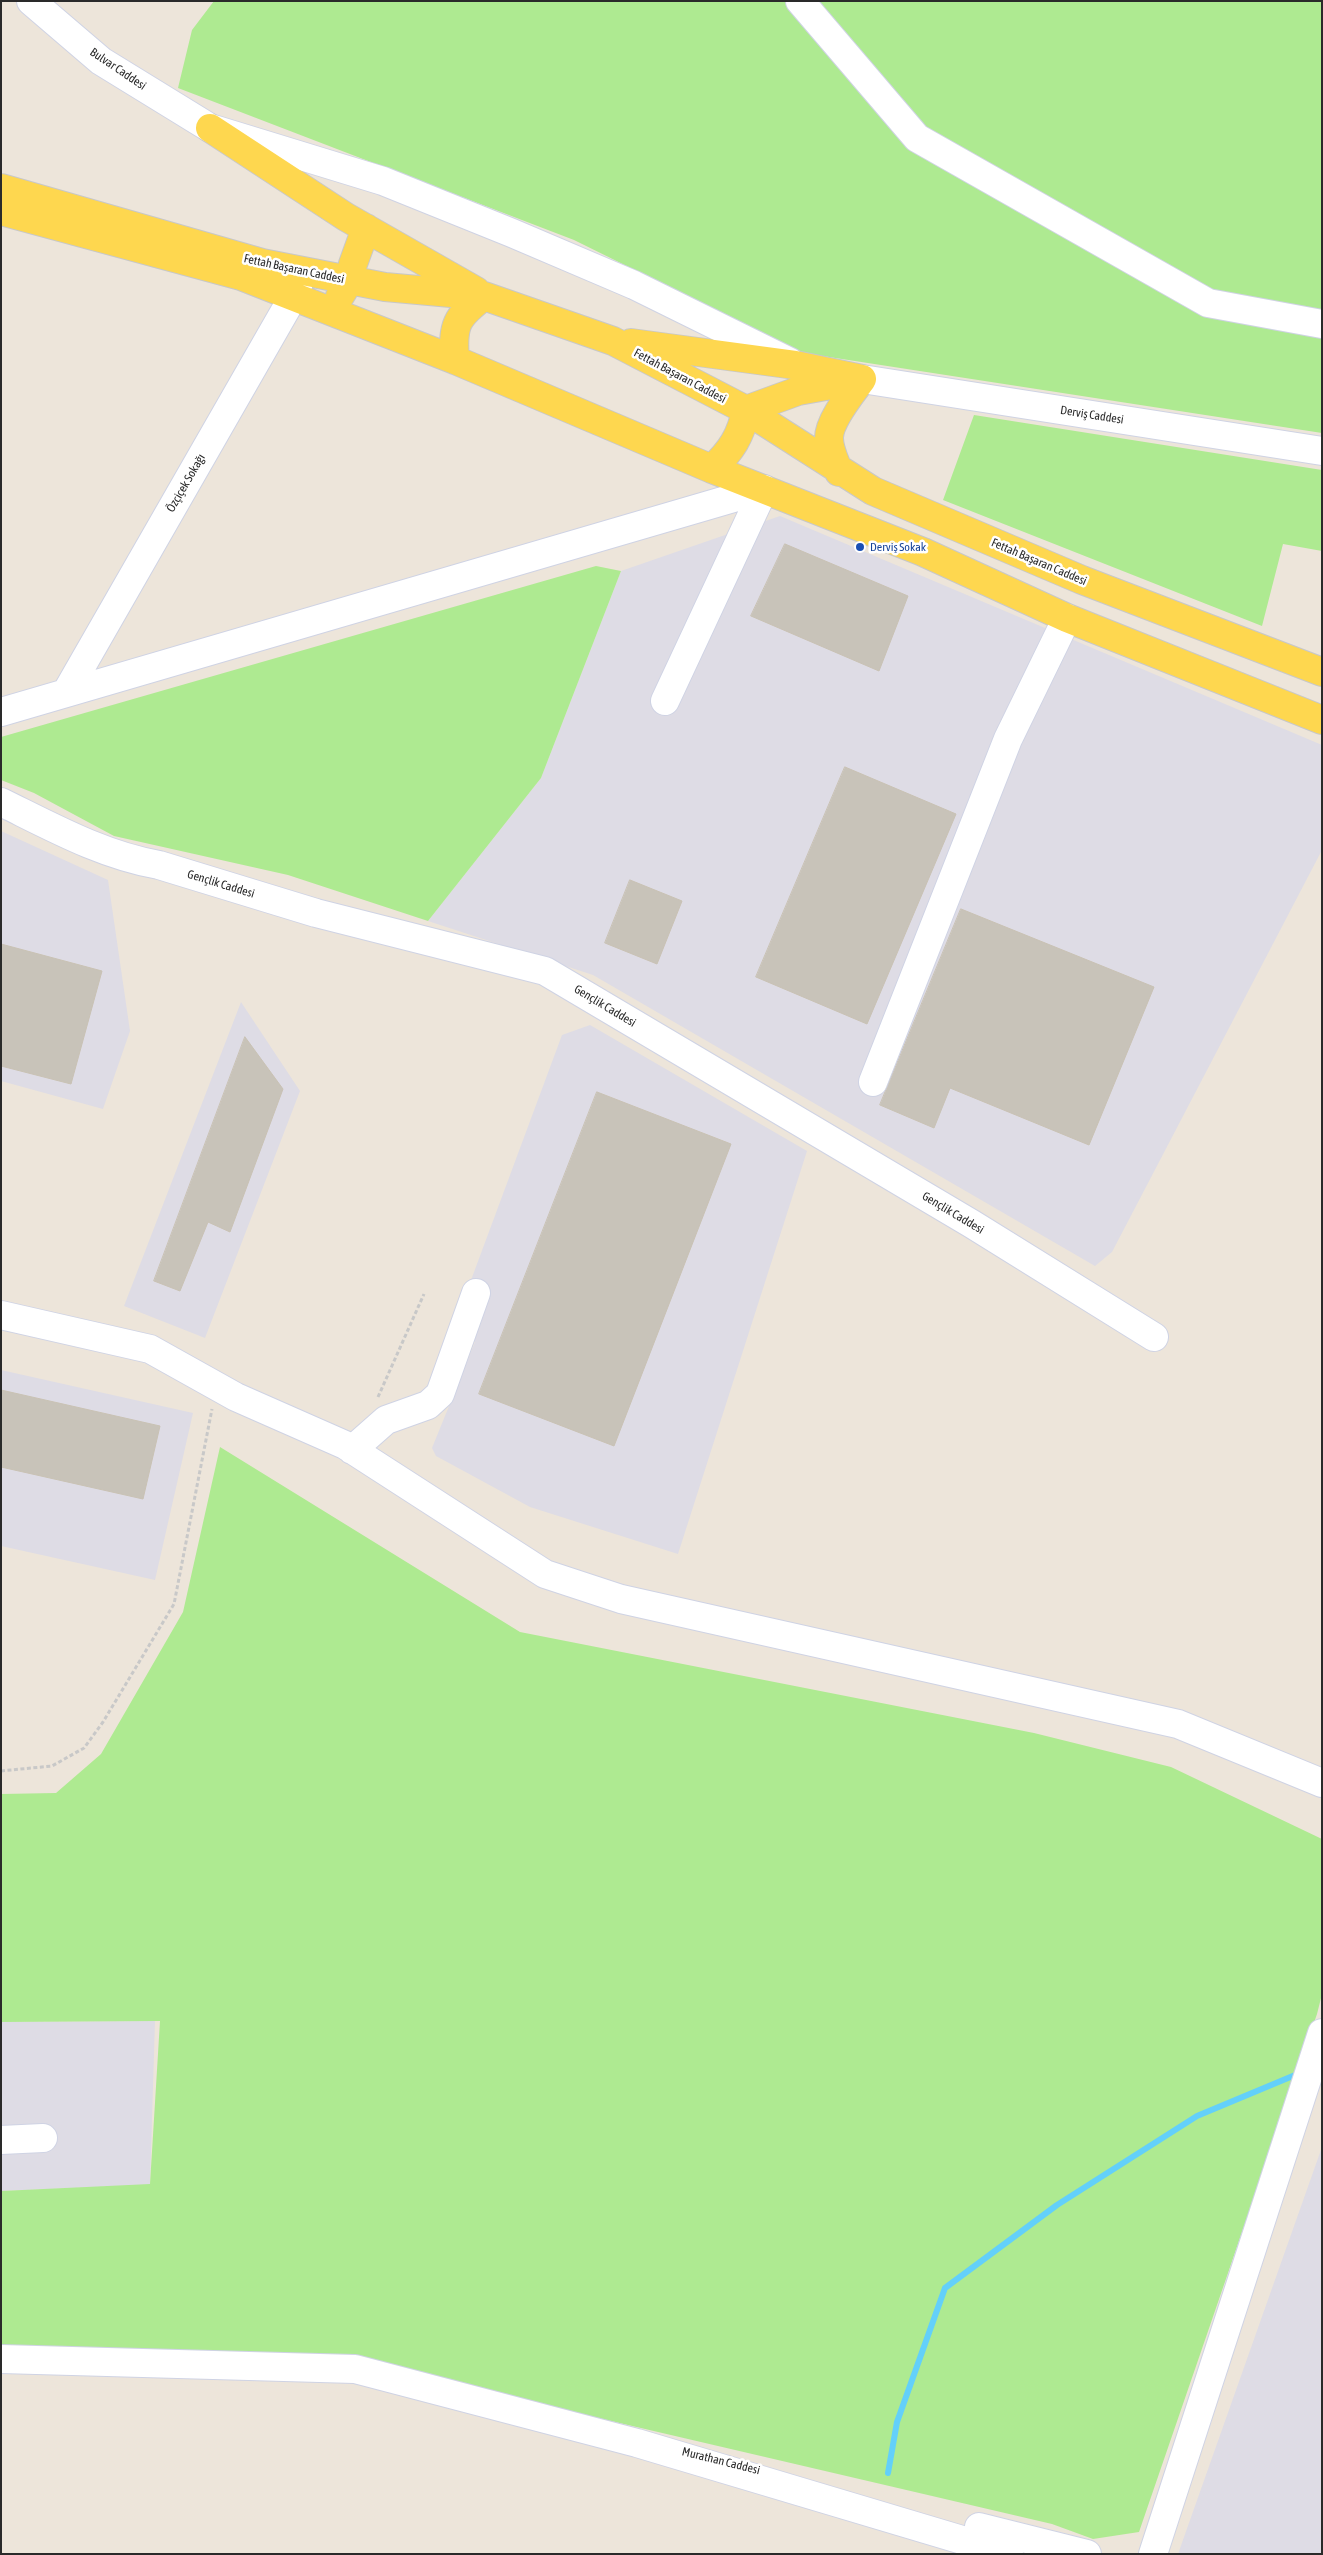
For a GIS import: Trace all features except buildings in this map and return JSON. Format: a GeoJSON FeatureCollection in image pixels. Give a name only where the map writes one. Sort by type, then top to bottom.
{"type":"FeatureCollection","features":[{"type":"Feature","properties":{"kind":"main road"},"geometry":{"type":"LineString","coordinates":[[210,128],[346,217],[484,296],[464,312],[456,323],[454,339],[455,360]]}},
{"type":"Feature","properties":{"kind":"main road","name":"Fettah Başaran Caddesi"},"geometry":{"type":"LineString","coordinates":[[1,188],[262,263],[385,288],[484,296],[613,341],[746,410],[839,472],[872,491],[1082,580],[1322,672]]}},
{"type":"Feature","properties":{"kind":"main road","name":"Fettah Başaran Caddesi"},"geometry":{"type":"LineString","coordinates":[[1,211],[241,276],[455,360],[712,468],[923,552],[1067,618],[1322,720]]}},
{"type":"Feature","properties":{"kind":"main road"},"geometry":{"type":"LineString","coordinates":[[330,311],[349,281],[352,264],[366,228]]}},
{"type":"Feature","properties":{"kind":"main road"},"geometry":{"type":"LineString","coordinates":[[613,341],[795,365],[862,379]]}},
{"type":"Feature","properties":{"kind":"main road"},"geometry":{"type":"LineString","coordinates":[[712,468],[729,452],[738,438],[746,410],[798,391],[862,379]]}},
{"type":"Feature","properties":{"kind":"main road"},"geometry":{"type":"LineString","coordinates":[[839,472],[831,453],[828,436],[842,407],[862,379]]}},
{"type":"Feature","properties":{"kind":"street","name":"Bulvar Caddesi"},"geometry":{"type":"LineString","coordinates":[[31,1],[101,61],[210,128],[383,181],[512,233],[634,285],[795,365]]}},
{"type":"Feature","properties":{"kind":"street"},"geometry":{"type":"LineString","coordinates":[[800,1],[917,138],[1208,303],[1322,324]]}},
{"type":"Feature","properties":{"kind":"street","name":"Özçiçek Sokağı"},"geometry":{"type":"LineString","coordinates":[[66,693],[293,297],[304,272]]}},
{"type":"Feature","properties":{"kind":"street","name":"Derviş Caddesi"},"geometry":{"type":"LineString","coordinates":[[862,379],[1322,451]]}},
{"type":"Feature","properties":{"kind":"street"},"geometry":{"type":"LineString","coordinates":[[1,712],[764,489]]}},
{"type":"Feature","properties":{"kind":"street"},"geometry":{"type":"LineString","coordinates":[[665,701],[764,489]]}},
{"type":"Feature","properties":{"kind":"street"},"geometry":{"type":"LineString","coordinates":[[873,1082],[1008,739],[1067,618]]}},
{"type":"Feature","properties":{"kind":"street","name":"Gençlik Caddesi"},"geometry":{"type":"LineString","coordinates":[[1,802],[71,837],[115,854],[159,865],[316,913],[545,971],[972,1224],[1154,1338]]}},
{"type":"Feature","properties":{"kind":"street"},"geometry":{"type":"LineString","coordinates":[[352,1450],[386,1420],[428,1405],[440,1394],[476,1293]]}},
{"type":"Feature","properties":{"kind":"street"},"geometry":{"type":"LineString","coordinates":[[1,1315],[150,1349],[216,1386],[352,1450],[545,1574],[621,1599],[1178,1724],[1322,1783]]}},
{"type":"Feature","properties":{"kind":"street"},"geometry":{"type":"LineString","coordinates":[[1153,2554],[1322,2033]]}},
{"type":"Feature","properties":{"kind":"street"},"geometry":{"type":"LineString","coordinates":[[1,2140],[43,2138]]}},
{"type":"Feature","properties":{"kind":"street"},"geometry":{"type":"LineString","coordinates":[[1,2359],[355,2369],[637,2443],[1009,2554]]}},
{"type":"Feature","properties":{"kind":"street","name":"Murathan Caddesi"},"geometry":{"type":"LineString","coordinates":[[355,2369],[1087,2554]]}},
{"type":"Feature","properties":{"kind":"path"},"geometry":{"type":"LineString","coordinates":[[378,1399],[424,1294]]}},
{"type":"Feature","properties":{"kind":"path"},"geometry":{"type":"LineString","coordinates":[[1,1771],[52,1766],[84,1748],[103,1722],[174,1604],[216,1386]]}},
{"type":"Feature","properties":{"kind":"shaded area"},"geometry":{"type":"Polygon","coordinates":[[[780,516],[1322,745],[1322,850],[1112,1252],[1095,1266],[593,975],[428,921],[541,778],[621,571],[780,516]]]}},
{"type":"Feature","properties":{"kind":"shaded area"},"geometry":{"type":"Polygon","coordinates":[[[1,831],[108,880],[130,1031],[103,1109],[1,1081],[1,831]]]}},
{"type":"Feature","properties":{"kind":"shaded area"},"geometry":{"type":"Polygon","coordinates":[[[241,1002],[300,1091],[205,1338],[124,1306],[241,1002]]]}},
{"type":"Feature","properties":{"kind":"shaded area"},"geometry":{"type":"Polygon","coordinates":[[[590,1025],[807,1151],[678,1554],[530,1507],[436,1456],[432,1448],[475,1342],[451,1334],[562,1035],[590,1025]]]}},
{"type":"Feature","properties":{"kind":"shaded area"},"geometry":{"type":"Polygon","coordinates":[[[1,1370],[193,1413],[155,1580],[1,1546],[1,1370]]]}},
{"type":"Feature","properties":{"kind":"shaded area"},"geometry":{"type":"Polygon","coordinates":[[[155,2021],[150,2185],[1,2191],[1,2022],[155,2021]]]}},
{"type":"Feature","properties":{"kind":"shaded area"},"geometry":{"type":"Polygon","coordinates":[[[1322,2147],[1322,2554],[1178,2554],[1322,2147]]]}},
{"type":"Feature","properties":{"kind":"green space"},"geometry":{"type":"Polygon","coordinates":[[[214,1],[1322,1],[1322,433],[803,353],[574,240],[178,88],[192,30],[214,1]]]}},
{"type":"Feature","properties":{"kind":"green space"},"geometry":{"type":"Polygon","coordinates":[[[974,415],[1322,470],[1322,551],[1283,544],[1262,626],[943,500],[974,415]]]}},
{"type":"Feature","properties":{"kind":"green space"},"geometry":{"type":"Polygon","coordinates":[[[596,566],[621,571],[541,778],[428,921],[288,875],[114,836],[34,793],[1,780],[1,737],[596,566]]]}},
{"type":"Feature","properties":{"kind":"green space"},"geometry":{"type":"Polygon","coordinates":[[[220,1447],[520,1632],[1034,1733],[1171,1767],[1322,1839],[1322,1994],[1317,2014],[1139,2532],[1093,2539],[1052,2524],[354,2361],[1,2347],[1,2191],[150,2184],[160,2021],[1,2022],[1,1794],[56,1793],[101,1754],[183,1612],[220,1447]]]}},
{"type":"Feature","properties":{"kind":"waterway"},"geometry":{"type":"LineString","coordinates":[[888,2473],[897,2422],[945,2288],[1057,2205],[1197,2116],[1300,2073]]}},
{"type":"Feature","properties":{"kind":"place","name":"Derviş Sokak"},"geometry":{"type":"Point","coordinates":[860,547]}}]}
